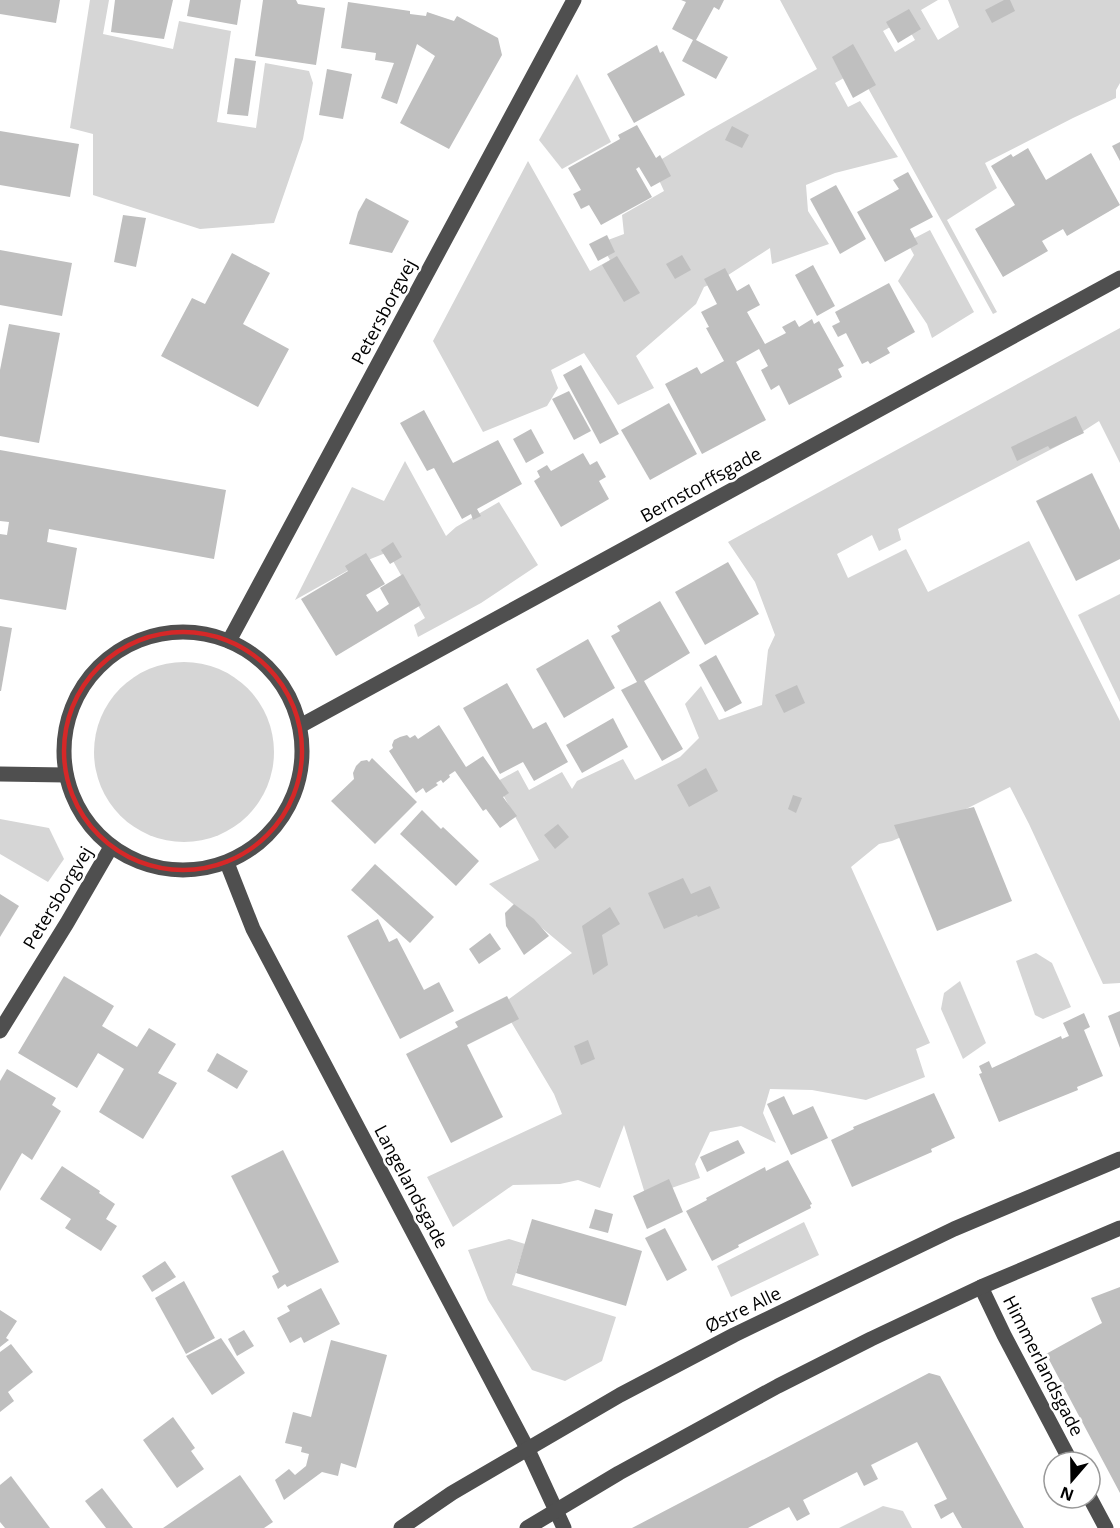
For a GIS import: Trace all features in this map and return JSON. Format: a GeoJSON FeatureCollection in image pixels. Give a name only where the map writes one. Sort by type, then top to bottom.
{"type":"FeatureCollection","features":[{"type":"Feature","properties":{"kind":"street","name":"Petersborgvej"},"geometry":{"type":"LineString","coordinates":[[230,642],[574,0]]}},
{"type":"Feature","properties":{"kind":"street","name":"Bernstorffsgade"},"geometry":{"type":"LineString","coordinates":[[300,726],[1120,278]]}},
{"type":"Feature","properties":{"kind":"street"},"geometry":{"type":"LineString","coordinates":[[167,633],[199,633],[230,642],[255,656],[275,675],[291,700],[300,726],[302,760],[300,771],[295,793],[280,822],[256,846],[227,863],[187,871],[147,866],[111,847],[90,827],[75,802],[66,775],[64,742],[71,710],[87,681],[109,658],[137,641],[167,633]]}},
{"type":"Feature","properties":{"kind":"street"},"geometry":{"type":"LineString","coordinates":[[0,774],[66,775]]}},
{"type":"Feature","properties":{"kind":"street","name":"Petersborgvej"},"geometry":{"type":"LineString","coordinates":[[0,1031],[111,847]]}},
{"type":"Feature","properties":{"kind":"street","name":"Langelandsgade"},"geometry":{"type":"LineString","coordinates":[[227,863],[253,929],[528,1450],[564,1528]]}},
{"type":"Feature","properties":{"kind":"street","name":"Østre Alle"},"geometry":{"type":"LineString","coordinates":[[401,1528],[452,1493],[620,1395],[734,1335],[954,1229],[1120,1159]]}},
{"type":"Feature","properties":{"kind":"street"},"geometry":{"type":"LineString","coordinates":[[527,1528],[619,1473],[778,1386],[981,1287],[1120,1228]]}},
{"type":"Feature","properties":{"kind":"street","name":"Himmerlandsgade"},"geometry":{"type":"LineString","coordinates":[[981,1287],[1065,1450]]}},
{"type":"Feature","properties":{"kind":"street"},"geometry":{"type":"LineString","coordinates":[[1096,1510],[1106,1528]]}},
{"type":"Feature","properties":{"kind":"highlighted area"},"geometry":{"type":"Polygon","coordinates":[[[167,633],[199,633],[229,641],[254,656],[275,675],[300,726],[302,760],[295,793],[280,822],[256,846],[227,863],[187,871],[147,865],[111,847],[75,802],[66,775],[64,742],[71,710],[87,681],[109,658],[137,641],[167,633]]]}},
{"type":"Feature","properties":{"kind":"shaded area"},"geometry":{"type":"Polygon","coordinates":[[[90,0],[109,0],[103,34],[173,49],[179,21],[231,31],[217,122],[256,128],[265,63],[309,71],[313,83],[303,139],[274,223],[200,229],[93,195],[93,134],[70,128],[90,0]]]}},
{"type":"Feature","properties":{"kind":"shaded area"},"geometry":{"type":"Polygon","coordinates":[[[780,0],[938,0],[921,10],[938,40],[959,27],[948,0],[1120,0],[1120,83],[1116,90],[1116,98],[985,163],[997,188],[947,220],[997,312],[993,314],[858,70],[835,83],[848,107],[860,101],[898,157],[835,173],[806,185],[808,211],[829,244],[772,264],[770,248],[722,279],[704,287],[696,304],[636,356],[654,388],[618,405],[584,353],[551,370],[558,388],[547,406],[483,432],[433,341],[528,161],[590,271],[610,260],[600,243],[624,234],[622,215],[664,191],[652,165],[817,69],[780,0]],[[903,20],[883,31],[895,52],[915,40],[903,20]]]}},
{"type":"Feature","properties":{"kind":"shaded area"},"geometry":{"type":"Polygon","coordinates":[[[577,74],[611,142],[562,169],[539,140],[577,74]]]}},
{"type":"Feature","properties":{"kind":"shaded area"},"geometry":{"type":"Polygon","coordinates":[[[930,230],[974,312],[932,338],[927,324],[898,281],[914,255],[907,242],[930,230]]]}},
{"type":"Feature","properties":{"kind":"shaded area"},"geometry":{"type":"Polygon","coordinates":[[[1120,328],[1120,463],[1099,421],[1071,439],[898,529],[901,540],[879,551],[872,535],[837,554],[848,578],[906,549],[928,592],[1029,541],[1120,721],[1120,983],[1103,984],[1010,787],[968,808],[892,841],[879,844],[851,867],[930,1043],[916,1049],[925,1077],[866,1100],[812,1090],[770,1089],[763,1113],[776,1143],[741,1126],[710,1132],[695,1164],[700,1178],[646,1197],[624,1125],[600,1188],[578,1180],[560,1184],[513,1185],[453,1227],[427,1177],[562,1114],[554,1094],[501,1005],[572,953],[489,884],[539,860],[496,782],[518,770],[529,790],[562,772],[572,789],[577,781],[623,759],[635,780],[680,757],[699,738],[685,704],[701,686],[719,720],[762,705],[768,650],[775,635],[755,582],[728,542],[1120,328]]]}},
{"type":"Feature","properties":{"kind":"shaded area"},"geometry":{"type":"Polygon","coordinates":[[[405,461],[446,536],[456,527],[499,502],[538,565],[481,603],[418,637],[414,625],[425,618],[388,552],[363,562],[295,600],[352,487],[384,501],[405,461]]]}},
{"type":"Feature","properties":{"kind":"shaded area"},"geometry":{"type":"Polygon","coordinates":[[[1120,594],[1120,702],[1078,615],[1120,594]]]}},
{"type":"Feature","properties":{"kind":"shaded area"},"geometry":{"type":"Polygon","coordinates":[[[184,662],[202,663],[219,668],[248,688],[268,717],[273,734],[273,770],[268,787],[248,816],[219,836],[202,841],[184,842],[166,841],[149,836],[120,816],[100,787],[95,770],[94,752],[95,734],[100,717],[120,688],[149,668],[166,663],[184,662]]]}},
{"type":"Feature","properties":{"kind":"shaded area"},"geometry":{"type":"Polygon","coordinates":[[[0,819],[49,828],[64,859],[48,882],[0,854],[0,819]]]}},
{"type":"Feature","properties":{"kind":"shaded area"},"geometry":{"type":"Polygon","coordinates":[[[1036,953],[1052,963],[1071,1007],[1043,1019],[1035,1015],[1016,961],[1036,953]]]}},
{"type":"Feature","properties":{"kind":"shaded area"},"geometry":{"type":"Polygon","coordinates":[[[960,981],[986,1043],[963,1059],[941,1009],[944,993],[960,981]]]}},
{"type":"Feature","properties":{"kind":"shaded area"},"geometry":{"type":"Polygon","coordinates":[[[804,1222],[819,1255],[731,1297],[717,1266],[804,1222]]]}},
{"type":"Feature","properties":{"kind":"shaded area"},"geometry":{"type":"Polygon","coordinates":[[[509,1239],[525,1244],[512,1285],[616,1317],[602,1361],[565,1381],[532,1370],[488,1300],[468,1250],[509,1239]]]}},
{"type":"Feature","properties":{"kind":"shaded area"},"geometry":{"type":"Polygon","coordinates":[[[883,1506],[903,1511],[912,1528],[839,1528],[883,1506]]]}},
{"type":"Feature","properties":{"kind":"building"},"geometry":{"type":"Polygon","coordinates":[[[0,0],[60,0],[56,23],[0,14],[0,0]]]}},
{"type":"Feature","properties":{"kind":"building"},"geometry":{"type":"Polygon","coordinates":[[[115,0],[173,0],[164,39],[111,32],[115,0]]]}},
{"type":"Feature","properties":{"kind":"building"},"geometry":{"type":"Polygon","coordinates":[[[190,0],[241,0],[237,25],[187,16],[190,0]]]}},
{"type":"Feature","properties":{"kind":"building"},"geometry":{"type":"Polygon","coordinates":[[[263,0],[296,0],[298,4],[325,8],[316,65],[255,56],[263,0]]]}},
{"type":"Feature","properties":{"kind":"building"},"geometry":{"type":"Polygon","coordinates":[[[681,0],[724,0],[719,10],[714,7],[696,40],[728,57],[716,79],[682,61],[693,40],[672,29],[686,2],[681,0]]]}},
{"type":"Feature","properties":{"kind":"building"},"geometry":{"type":"Polygon","coordinates":[[[1004,0],[1010,0],[1015,11],[992,23],[985,10],[1004,0]]]}},
{"type":"Feature","properties":{"kind":"building"},"geometry":{"type":"Polygon","coordinates":[[[348,2],[410,11],[410,14],[426,16],[427,12],[454,21],[457,16],[498,38],[502,55],[449,149],[400,123],[435,56],[417,44],[397,104],[381,98],[394,63],[375,60],[376,53],[341,48],[348,2]]]}},
{"type":"Feature","properties":{"kind":"building"},"geometry":{"type":"Polygon","coordinates":[[[909,9],[921,29],[898,43],[886,22],[909,9]]]}},
{"type":"Feature","properties":{"kind":"building"},"geometry":{"type":"Polygon","coordinates":[[[853,44],[876,85],[853,98],[832,57],[853,44]]]}},
{"type":"Feature","properties":{"kind":"building"},"geometry":{"type":"Polygon","coordinates":[[[657,45],[660,53],[663,51],[685,95],[634,123],[607,74],[657,45]]]}},
{"type":"Feature","properties":{"kind":"building"},"geometry":{"type":"Polygon","coordinates":[[[235,58],[256,61],[248,116],[227,114],[235,58]]]}},
{"type":"Feature","properties":{"kind":"building"},"geometry":{"type":"Polygon","coordinates":[[[327,69],[352,74],[343,119],[319,115],[327,69]]]}},
{"type":"Feature","properties":{"kind":"building"},"geometry":{"type":"Polygon","coordinates":[[[637,125],[656,158],[660,155],[671,176],[651,187],[639,167],[636,169],[652,197],[601,225],[589,205],[581,209],[573,194],[581,190],[568,168],[620,139],[618,135],[637,125]]]}},
{"type":"Feature","properties":{"kind":"building"},"geometry":{"type":"Polygon","coordinates":[[[732,126],[749,135],[742,148],[725,140],[732,126]]]}},
{"type":"Feature","properties":{"kind":"building"},"geometry":{"type":"Polygon","coordinates":[[[0,131],[79,144],[70,197],[0,185],[0,131]]]}},
{"type":"Feature","properties":{"kind":"building"},"geometry":{"type":"Polygon","coordinates":[[[1120,142],[1120,161],[1112,146],[1120,142]]]}},
{"type":"Feature","properties":{"kind":"building"},"geometry":{"type":"Polygon","coordinates":[[[1028,148],[1046,180],[1091,153],[1120,205],[1067,236],[1063,229],[1042,241],[1048,251],[1003,277],[975,229],[1015,205],[991,166],[1011,154],[1013,157],[1028,148]]]}},
{"type":"Feature","properties":{"kind":"building"},"geometry":{"type":"Polygon","coordinates":[[[908,172],[933,217],[910,229],[918,244],[885,262],[857,212],[899,189],[893,180],[908,172]]]}},
{"type":"Feature","properties":{"kind":"building"},"geometry":{"type":"Polygon","coordinates":[[[836,185],[866,239],[840,254],[810,199],[836,185]]]}},
{"type":"Feature","properties":{"kind":"building"},"geometry":{"type":"Polygon","coordinates":[[[366,198],[409,221],[392,253],[349,244],[358,212],[366,198]]]}},
{"type":"Feature","properties":{"kind":"building"},"geometry":{"type":"Polygon","coordinates":[[[123,215],[146,218],[136,267],[114,262],[123,215]]]}},
{"type":"Feature","properties":{"kind":"building"},"geometry":{"type":"Polygon","coordinates":[[[607,235],[615,252],[598,261],[589,244],[607,235]]]}},
{"type":"Feature","properties":{"kind":"building"},"geometry":{"type":"Polygon","coordinates":[[[0,250],[72,263],[62,316],[0,305],[0,250]]]}},
{"type":"Feature","properties":{"kind":"building"},"geometry":{"type":"Polygon","coordinates":[[[232,253],[270,273],[243,324],[289,349],[258,407],[161,356],[192,298],[205,304],[232,253]]]}},
{"type":"Feature","properties":{"kind":"building"},"geometry":{"type":"Polygon","coordinates":[[[682,255],[691,270],[675,279],[666,264],[682,255]]]}},
{"type":"Feature","properties":{"kind":"building"},"geometry":{"type":"Polygon","coordinates":[[[617,256],[640,293],[624,302],[602,265],[617,256]]]}},
{"type":"Feature","properties":{"kind":"building"},"geometry":{"type":"Polygon","coordinates":[[[813,265],[835,306],[817,316],[795,275],[813,265]]]}},
{"type":"Feature","properties":{"kind":"building"},"geometry":{"type":"Polygon","coordinates":[[[725,268],[737,291],[749,284],[760,305],[747,312],[765,344],[786,333],[782,327],[795,320],[799,327],[812,319],[814,324],[819,321],[844,366],[838,369],[842,377],[789,405],[779,385],[771,390],[761,370],[768,366],[759,349],[736,362],[766,420],[702,454],[665,384],[697,367],[701,374],[724,361],[706,328],[709,327],[701,312],[717,304],[704,279],[725,268]]]}},
{"type":"Feature","properties":{"kind":"building"},"geometry":{"type":"Polygon","coordinates":[[[889,283],[915,332],[887,348],[890,353],[870,364],[868,361],[862,364],[846,333],[838,337],[832,326],[840,322],[835,312],[889,283]]]}},
{"type":"Feature","properties":{"kind":"building"},"geometry":{"type":"Polygon","coordinates":[[[9,324],[60,333],[39,443],[0,436],[0,370],[9,324]]]}},
{"type":"Feature","properties":{"kind":"building"},"geometry":{"type":"Polygon","coordinates":[[[581,365],[619,434],[600,444],[563,375],[581,365]]]}},
{"type":"Feature","properties":{"kind":"building"},"geometry":{"type":"Polygon","coordinates":[[[569,391],[591,431],[574,440],[552,399],[569,391]]]}},
{"type":"Feature","properties":{"kind":"building"},"geometry":{"type":"Polygon","coordinates":[[[669,403],[697,454],[650,480],[621,430],[669,403]]]}},
{"type":"Feature","properties":{"kind":"building"},"geometry":{"type":"Polygon","coordinates":[[[424,410],[453,463],[498,440],[522,484],[477,509],[481,516],[473,520],[471,514],[462,519],[434,468],[427,471],[400,423],[424,410]]]}},
{"type":"Feature","properties":{"kind":"building"},"geometry":{"type":"Polygon","coordinates":[[[1076,416],[1084,433],[1050,449],[1048,446],[1017,461],[1011,447],[1076,416]]]}},
{"type":"Feature","properties":{"kind":"building"},"geometry":{"type":"Polygon","coordinates":[[[531,429],[544,453],[526,463],[513,439],[531,429]]]}},
{"type":"Feature","properties":{"kind":"building"},"geometry":{"type":"Polygon","coordinates":[[[0,450],[226,490],[214,559],[49,529],[47,542],[77,548],[66,610],[0,599],[0,534],[7,535],[9,522],[0,521],[0,450]]]}},
{"type":"Feature","properties":{"kind":"building"},"geometry":{"type":"Polygon","coordinates":[[[583,453],[590,465],[597,461],[606,477],[599,481],[609,499],[561,527],[534,481],[540,477],[537,471],[547,465],[551,471],[583,453]]]}},
{"type":"Feature","properties":{"kind":"building"},"geometry":{"type":"Polygon","coordinates":[[[1092,473],[1120,530],[1120,559],[1076,581],[1036,501],[1092,473]]]}},
{"type":"Feature","properties":{"kind":"building"},"geometry":{"type":"Polygon","coordinates":[[[393,542],[402,557],[390,564],[381,550],[393,542]]]}},
{"type":"Feature","properties":{"kind":"building"},"geometry":{"type":"Polygon","coordinates":[[[366,553],[385,584],[366,595],[377,612],[389,604],[380,588],[403,574],[421,605],[336,656],[301,599],[348,571],[345,566],[366,553]]]}},
{"type":"Feature","properties":{"kind":"building"},"geometry":{"type":"Polygon","coordinates":[[[728,562],[759,614],[705,645],[675,592],[728,562]]]}},
{"type":"Feature","properties":{"kind":"building"},"geometry":{"type":"Polygon","coordinates":[[[660,601],[690,653],[644,681],[683,749],[662,761],[621,690],[637,682],[611,636],[620,631],[617,626],[660,601]]]}},
{"type":"Feature","properties":{"kind":"building"},"geometry":{"type":"Polygon","coordinates":[[[0,626],[12,628],[1,691],[0,691],[0,626]]]}},
{"type":"Feature","properties":{"kind":"building"},"geometry":{"type":"Polygon","coordinates":[[[588,639],[615,688],[564,718],[536,669],[588,639]]]}},
{"type":"Feature","properties":{"kind":"building"},"geometry":{"type":"Polygon","coordinates":[[[716,655],[742,703],[725,712],[699,665],[716,655]]]}},
{"type":"Feature","properties":{"kind":"building"},"geometry":{"type":"Polygon","coordinates":[[[507,683],[533,729],[546,722],[568,762],[534,781],[523,762],[500,774],[463,708],[507,683]]]}},
{"type":"Feature","properties":{"kind":"building"},"geometry":{"type":"Polygon","coordinates":[[[797,685],[805,703],[784,713],[775,695],[797,685]]]}},
{"type":"Feature","properties":{"kind":"building"},"geometry":{"type":"Polygon","coordinates":[[[613,718],[628,747],[582,773],[566,745],[613,718]]]}},
{"type":"Feature","properties":{"kind":"building"},"geometry":{"type":"Polygon","coordinates":[[[439,725],[466,767],[483,756],[509,793],[503,797],[517,816],[500,828],[486,809],[483,811],[455,771],[443,783],[441,780],[436,783],[438,785],[426,793],[423,788],[416,793],[389,751],[393,748],[394,740],[407,735],[410,738],[415,735],[418,739],[439,725]]]}},
{"type":"Feature","properties":{"kind":"building"},"geometry":{"type":"Polygon","coordinates":[[[372,758],[417,802],[375,844],[331,801],[354,779],[353,773],[356,766],[361,761],[369,762],[372,758]]]}},
{"type":"Feature","properties":{"kind":"building"},"geometry":{"type":"Polygon","coordinates":[[[706,768],[718,791],[689,807],[677,785],[706,768]]]}},
{"type":"Feature","properties":{"kind":"building"},"geometry":{"type":"Polygon","coordinates":[[[793,795],[802,798],[796,813],[788,809],[793,795]]]}},
{"type":"Feature","properties":{"kind":"building"},"geometry":{"type":"Polygon","coordinates":[[[974,807],[1012,901],[937,931],[894,825],[974,807]]]}},
{"type":"Feature","properties":{"kind":"building"},"geometry":{"type":"Polygon","coordinates":[[[422,810],[479,861],[456,886],[400,834],[422,810]]]}},
{"type":"Feature","properties":{"kind":"building"},"geometry":{"type":"Polygon","coordinates":[[[558,824],[569,837],[555,849],[544,835],[558,824]]]}},
{"type":"Feature","properties":{"kind":"building"},"geometry":{"type":"Polygon","coordinates":[[[375,864],[434,917],[410,943],[351,890],[375,864]]]}},
{"type":"Feature","properties":{"kind":"building"},"geometry":{"type":"Polygon","coordinates":[[[683,878],[691,894],[710,886],[720,908],[664,929],[648,893],[683,878]]]}},
{"type":"Feature","properties":{"kind":"building"},"geometry":{"type":"Polygon","coordinates":[[[0,894],[19,906],[0,937],[0,894]]]}},
{"type":"Feature","properties":{"kind":"building"},"geometry":{"type":"Polygon","coordinates":[[[514,904],[534,919],[549,936],[524,955],[506,926],[505,913],[514,904]]]}},
{"type":"Feature","properties":{"kind":"building"},"geometry":{"type":"Polygon","coordinates":[[[610,907],[620,924],[602,935],[608,965],[593,975],[582,926],[610,907]]]}},
{"type":"Feature","properties":{"kind":"building"},"geometry":{"type":"Polygon","coordinates":[[[378,919],[389,942],[397,938],[424,990],[439,982],[454,1011],[400,1039],[347,936],[378,919]]]}},
{"type":"Feature","properties":{"kind":"building"},"geometry":{"type":"Polygon","coordinates":[[[490,933],[501,949],[479,964],[469,949],[490,933]]]}},
{"type":"Feature","properties":{"kind":"building"},"geometry":{"type":"Polygon","coordinates":[[[64,976],[114,1006],[102,1026],[137,1047],[149,1028],[176,1044],[158,1073],[177,1083],[143,1139],[99,1112],[124,1069],[98,1053],[77,1088],[18,1053],[64,976]]]}},
{"type":"Feature","properties":{"kind":"building"},"geometry":{"type":"Polygon","coordinates":[[[507,996],[519,1019],[467,1045],[503,1117],[451,1143],[406,1054],[458,1027],[455,1022],[507,996]]]}},
{"type":"Feature","properties":{"kind":"building"},"geometry":{"type":"Polygon","coordinates":[[[1120,1011],[1120,1048],[1108,1016],[1120,1011]]]}},
{"type":"Feature","properties":{"kind":"building"},"geometry":{"type":"Polygon","coordinates":[[[1084,1013],[1090,1027],[1084,1030],[1103,1076],[1077,1087],[1078,1090],[999,1122],[979,1074],[982,1073],[979,1066],[989,1061],[992,1068],[1061,1036],[1062,1039],[1069,1036],[1063,1023],[1084,1013]]]}},
{"type":"Feature","properties":{"kind":"building"},"geometry":{"type":"Polygon","coordinates":[[[588,1040],[595,1059],[581,1065],[574,1046],[588,1040]]]}},
{"type":"Feature","properties":{"kind":"building"},"geometry":{"type":"Polygon","coordinates":[[[217,1053],[248,1071],[237,1089],[207,1071],[217,1053]]]}},
{"type":"Feature","properties":{"kind":"building"},"geometry":{"type":"Polygon","coordinates":[[[7,1069],[56,1098],[52,1105],[61,1111],[32,1160],[22,1153],[0,1191],[0,1081],[7,1069]]]}},
{"type":"Feature","properties":{"kind":"building"},"geometry":{"type":"Polygon","coordinates":[[[934,1093],[955,1138],[931,1149],[932,1152],[852,1187],[831,1140],[854,1129],[853,1127],[934,1093]]]}},
{"type":"Feature","properties":{"kind":"building"},"geometry":{"type":"Polygon","coordinates":[[[784,1096],[793,1115],[813,1106],[828,1138],[791,1155],[767,1104],[784,1096]]]}},
{"type":"Feature","properties":{"kind":"building"},"geometry":{"type":"Polygon","coordinates":[[[738,1140],[745,1153],[707,1172],[700,1157],[738,1140]]]}},
{"type":"Feature","properties":{"kind":"building"},"geometry":{"type":"Polygon","coordinates":[[[283,1150],[339,1262],[287,1287],[285,1284],[278,1289],[272,1276],[279,1272],[231,1176],[283,1150]]]}},
{"type":"Feature","properties":{"kind":"building"},"geometry":{"type":"Polygon","coordinates":[[[788,1160],[812,1204],[811,1208],[738,1245],[739,1247],[712,1261],[686,1211],[765,1167],[766,1171],[788,1160]]]}},
{"type":"Feature","properties":{"kind":"building"},"geometry":{"type":"Polygon","coordinates":[[[62,1166],[100,1191],[99,1193],[115,1204],[106,1219],[117,1226],[101,1251],[65,1228],[71,1219],[40,1199],[62,1166]]]}},
{"type":"Feature","properties":{"kind":"building"},"geometry":{"type":"Polygon","coordinates":[[[669,1179],[683,1212],[647,1229],[633,1196],[669,1179]]]}},
{"type":"Feature","properties":{"kind":"building"},"geometry":{"type":"Polygon","coordinates":[[[595,1209],[613,1214],[608,1233],[589,1228],[595,1209]]]}},
{"type":"Feature","properties":{"kind":"building"},"geometry":{"type":"Polygon","coordinates":[[[532,1219],[642,1251],[626,1306],[516,1273],[532,1219]]]}},
{"type":"Feature","properties":{"kind":"building"},"geometry":{"type":"Polygon","coordinates":[[[665,1228],[687,1270],[667,1281],[645,1238],[665,1228]]]}},
{"type":"Feature","properties":{"kind":"building"},"geometry":{"type":"Polygon","coordinates":[[[165,1261],[176,1277],[152,1292],[142,1276],[165,1261]]]}},
{"type":"Feature","properties":{"kind":"building"},"geometry":{"type":"Polygon","coordinates":[[[184,1281],[215,1338],[186,1354],[155,1298],[184,1281]]]}},
{"type":"Feature","properties":{"kind":"building"},"geometry":{"type":"Polygon","coordinates":[[[1120,1287],[1120,1493],[1102,1459],[1102,1450],[1097,1450],[1046,1354],[1102,1323],[1091,1298],[1120,1287]]]}},
{"type":"Feature","properties":{"kind":"building"},"geometry":{"type":"Polygon","coordinates":[[[321,1288],[340,1324],[304,1343],[301,1337],[290,1343],[277,1318],[290,1311],[287,1306],[321,1288]]]}},
{"type":"Feature","properties":{"kind":"building"},"geometry":{"type":"Polygon","coordinates":[[[0,1310],[17,1321],[6,1338],[9,1340],[0,1347],[0,1310]]]}},
{"type":"Feature","properties":{"kind":"building"},"geometry":{"type":"Polygon","coordinates":[[[244,1330],[254,1346],[237,1356],[228,1339],[244,1330]]]}},
{"type":"Feature","properties":{"kind":"building"},"geometry":{"type":"Polygon","coordinates":[[[221,1338],[245,1373],[212,1395],[186,1356],[221,1338]]]}},
{"type":"Feature","properties":{"kind":"building"},"geometry":{"type":"Polygon","coordinates":[[[331,1340],[387,1355],[356,1468],[341,1463],[338,1476],[322,1472],[284,1500],[275,1480],[289,1469],[295,1475],[306,1466],[309,1454],[301,1452],[302,1447],[285,1443],[293,1412],[311,1417],[331,1340]]]}},
{"type":"Feature","properties":{"kind":"building"},"geometry":{"type":"Polygon","coordinates":[[[11,1344],[33,1372],[8,1392],[14,1401],[0,1412],[0,1352],[11,1344]]]}},
{"type":"Feature","properties":{"kind":"building"},"geometry":{"type":"Polygon","coordinates":[[[929,1373],[940,1376],[1024,1528],[962,1528],[953,1512],[941,1519],[934,1505],[947,1499],[917,1442],[871,1465],[878,1479],[864,1486],[857,1472],[803,1500],[810,1514],[797,1521],[789,1507],[748,1528],[632,1528],[929,1373]]]}},
{"type":"Feature","properties":{"kind":"building"},"geometry":{"type":"Polygon","coordinates":[[[173,1417],[195,1448],[191,1451],[204,1469],[177,1488],[143,1440],[173,1417]]]}},
{"type":"Feature","properties":{"kind":"building"},"geometry":{"type":"Polygon","coordinates":[[[240,1475],[273,1522],[264,1528],[163,1528],[240,1475]]]}},
{"type":"Feature","properties":{"kind":"building"},"geometry":{"type":"Polygon","coordinates":[[[11,1476],[50,1528],[5,1528],[0,1522],[0,1485],[11,1476]]]}},
{"type":"Feature","properties":{"kind":"building"},"geometry":{"type":"Polygon","coordinates":[[[102,1488],[133,1528],[106,1528],[85,1501],[102,1488]]]}}]}
